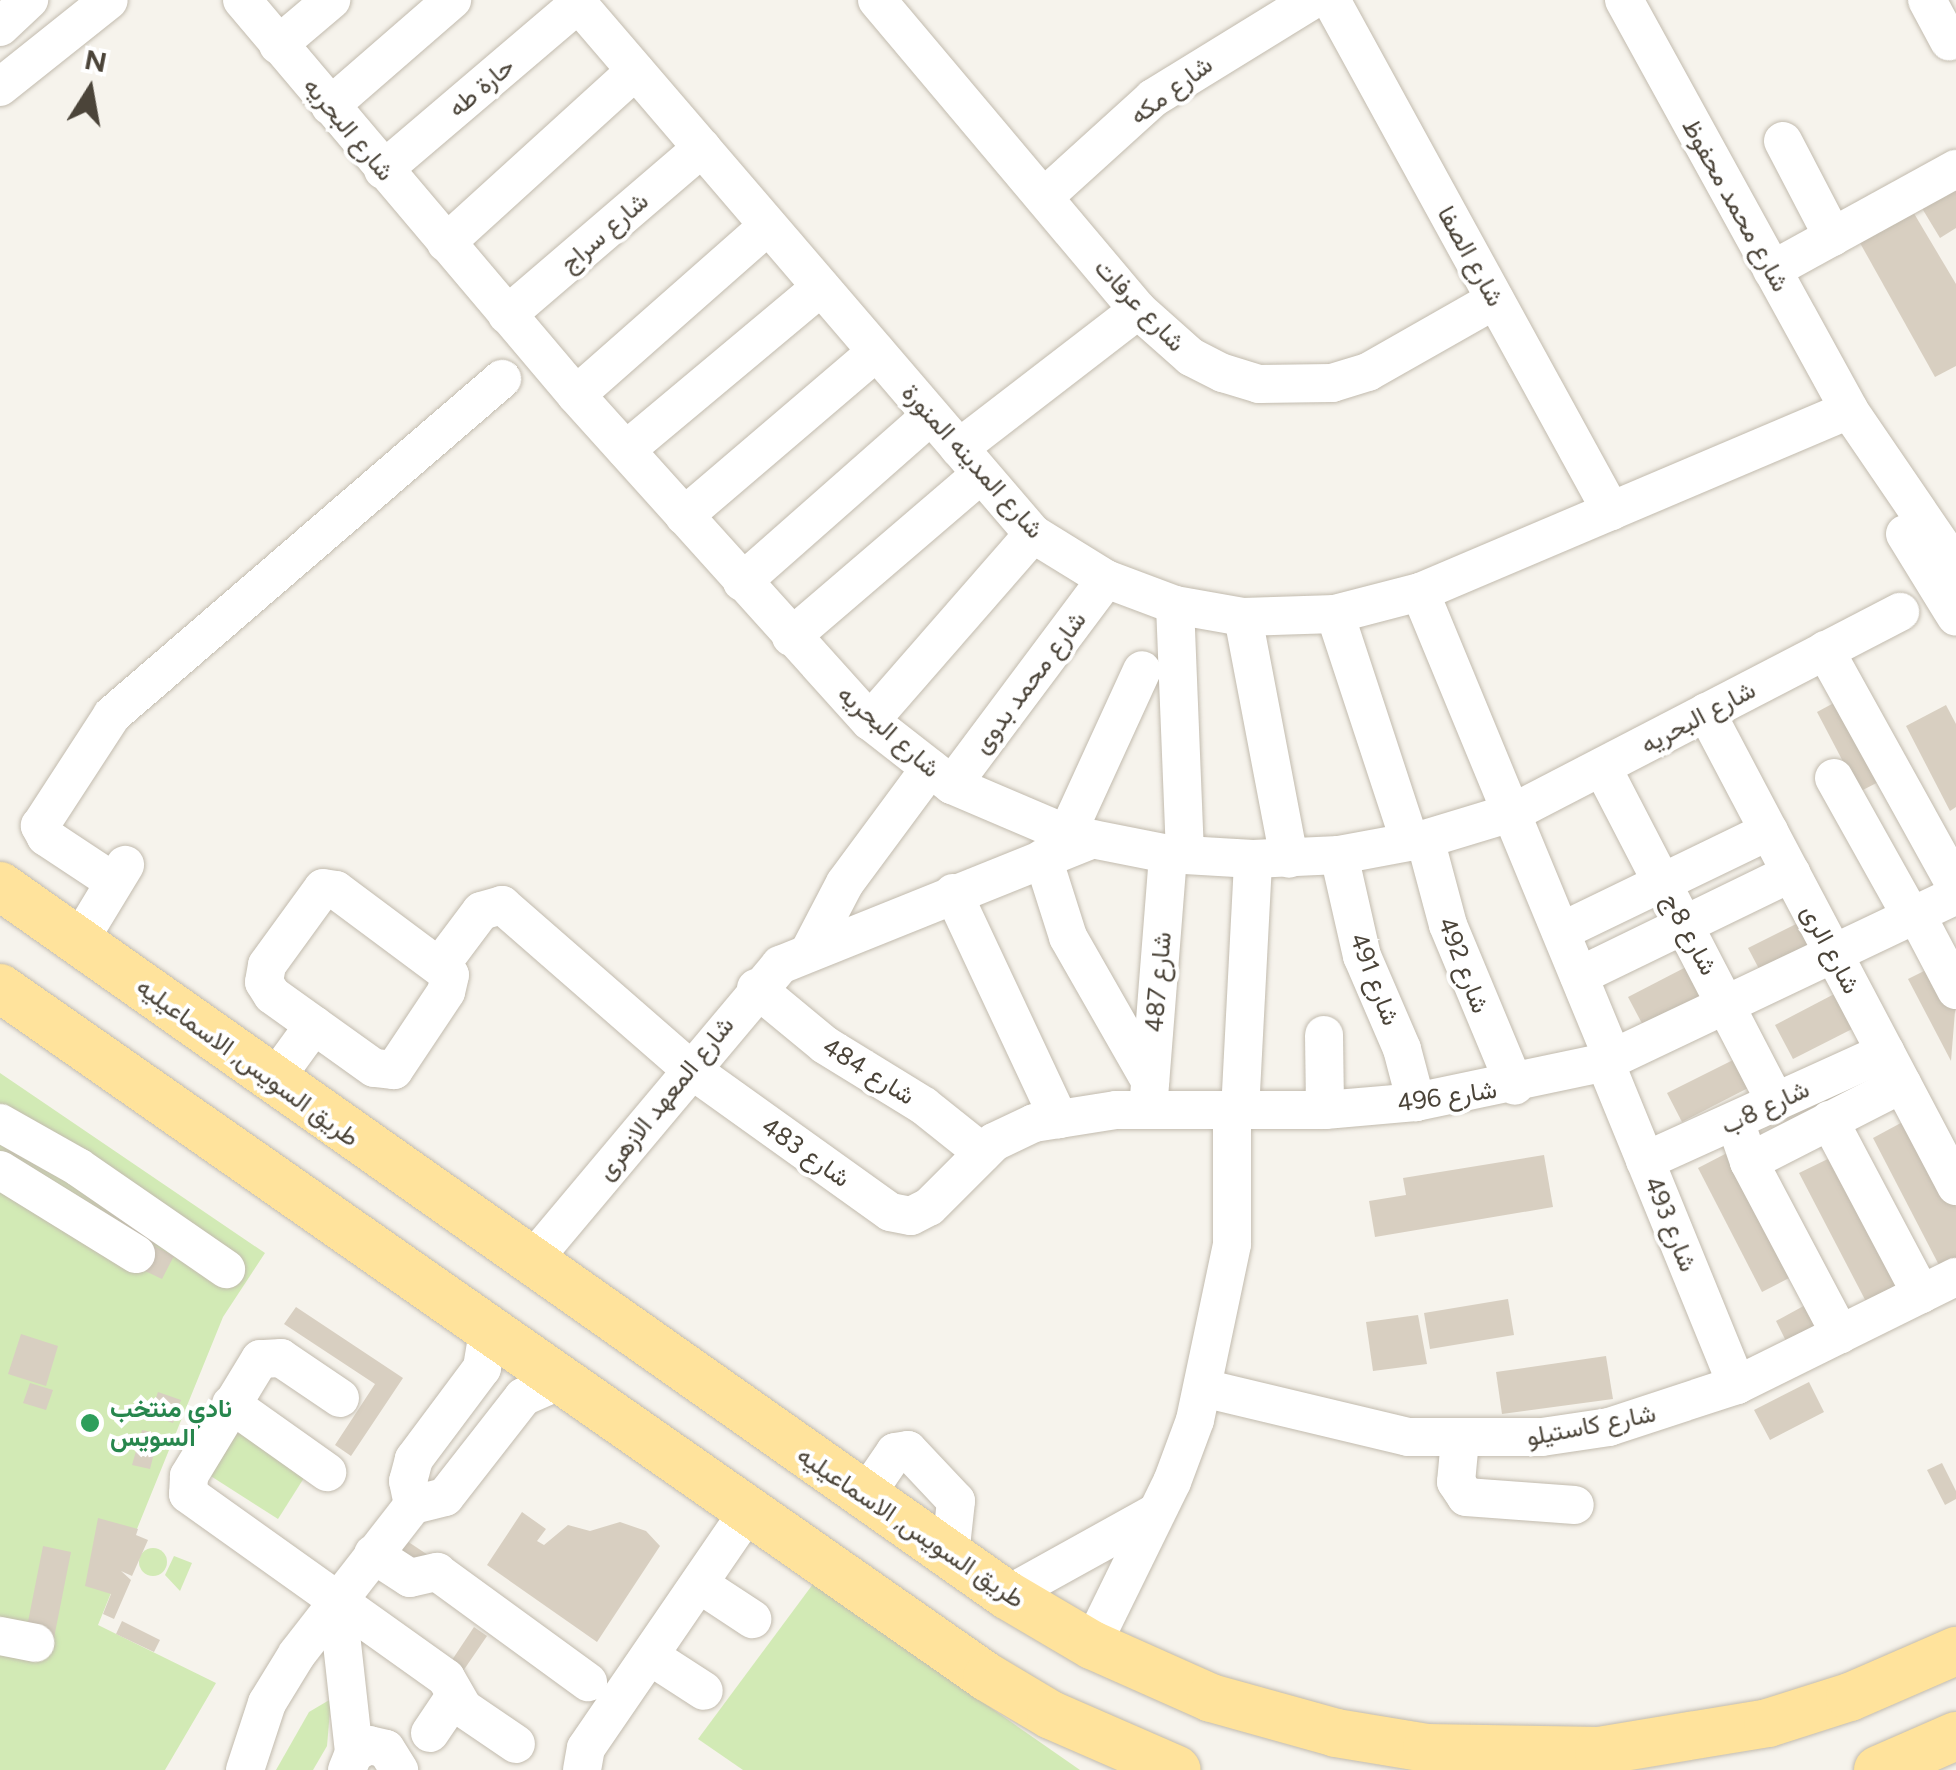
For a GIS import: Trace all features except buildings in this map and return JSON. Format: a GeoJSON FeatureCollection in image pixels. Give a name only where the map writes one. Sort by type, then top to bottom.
{"type":"FeatureCollection","features":[{"type":"Feature","properties":{"kind":"main road","name":"طريق السويس, الاسماعيليه"},"geometry":{"type":"LineString","coordinates":[[8,895],[79,941],[1007,1595],[1092,1646],[1334,1752],[1425,1759],[1598,1751],[1684,1741],[1850,1697],[1956,1651]]}},
{"type":"Feature","properties":{"kind":"main road"},"geometry":{"type":"LineString","coordinates":[[0,988],[987,1676],[1131,1758],[1177,1770]]}},
{"type":"Feature","properties":{"kind":"main road"},"geometry":{"type":"LineString","coordinates":[[1878,1770],[1956,1736]]}},
{"type":"Feature","properties":{"kind":"street"},"geometry":{"type":"LineString","coordinates":[[0,26],[30,0]]}},
{"type":"Feature","properties":{"kind":"street"},"geometry":{"type":"LineString","coordinates":[[0,87],[109,0]]}},
{"type":"Feature","properties":{"kind":"street","name":"شارع البحريه"},"geometry":{"type":"LineString","coordinates":[[242,0],[576,395],[870,721],[941,777],[1067,843],[1177,855],[1271,859],[1339,855],[1417,841],[1514,812],[1900,612]]}},
{"type":"Feature","properties":{"kind":"street"},"geometry":{"type":"LineString","coordinates":[[278,45],[330,0]]}},
{"type":"Feature","properties":{"kind":"street"},"geometry":{"type":"LineString","coordinates":[[330,106],[452,0]]}},
{"type":"Feature","properties":{"kind":"street","name":"شارع مكه"},"geometry":{"type":"LineString","coordinates":[[1044,198],[1153,98],[1312,0]]}},
{"type":"Feature","properties":{"kind":"street","name":"شارع الصفا"},"geometry":{"type":"LineString","coordinates":[[1331,0],[1610,511]]}},
{"type":"Feature","properties":{"kind":"street","name":"شارع محمد محفوظ"},"geometry":{"type":"LineString","coordinates":[[1624,0],[1849,410],[1947,563],[1955,614]]}},
{"type":"Feature","properties":{"kind":"street"},"geometry":{"type":"LineString","coordinates":[[1926,0],[1949,41]]}},
{"type":"Feature","properties":{"kind":"street","name":"شارع المدينه المنورة"},"geometry":{"type":"LineString","coordinates":[[577,2],[1033,534],[1106,578],[1175,605],[1243,617],[1335,614],[1420,592],[1849,410]]}},
{"type":"Feature","properties":{"kind":"street","name":"حارة طه"},"geometry":{"type":"LineString","coordinates":[[383,170],[577,2]]}},
{"type":"Feature","properties":{"kind":"street","name":"شارع عرفات"},"geometry":{"type":"LineString","coordinates":[[891,5],[1138,310],[1190,357],[1224,374],[1296,387],[1368,372],[1495,300]]}},
{"type":"Feature","properties":{"kind":"street"},"geometry":{"type":"LineString","coordinates":[[446,243],[636,71]]}},
{"type":"Feature","properties":{"kind":"street"},"geometry":{"type":"LineString","coordinates":[[1783,142],[1833,237]]}},
{"type":"Feature","properties":{"kind":"street","name":"شارع سراج"},"geometry":{"type":"LineString","coordinates":[[507,315],[702,148]]}},
{"type":"Feature","properties":{"kind":"street"},"geometry":{"type":"LineString","coordinates":[[1772,270],[1956,169]]}},
{"type":"Feature","properties":{"kind":"street"},"geometry":{"type":"LineString","coordinates":[[576,395],[768,226]]}},
{"type":"Feature","properties":{"kind":"street"},"geometry":{"type":"LineString","coordinates":[[626,450],[820,287]]}},
{"type":"Feature","properties":{"kind":"street"},"geometry":{"type":"LineString","coordinates":[[791,637],[970,462],[1138,310]]}},
{"type":"Feature","properties":{"kind":"street"},"geometry":{"type":"LineString","coordinates":[[684,516],[876,352]]}},
{"type":"Feature","properties":{"kind":"street"},"geometry":{"type":"LineString","coordinates":[[79,941],[119,874],[46,837],[40,826],[112,716],[502,379]]}},
{"type":"Feature","properties":{"kind":"street"},"geometry":{"type":"LineString","coordinates":[[742,582],[930,416]]}},
{"type":"Feature","properties":{"kind":"street"},"geometry":{"type":"LineString","coordinates":[[870,721],[1033,534]]}},
{"type":"Feature","properties":{"kind":"street"},"geometry":{"type":"LineString","coordinates":[[1947,563],[1906,586],[1900,612],[1928,620],[1955,614]]}},
{"type":"Feature","properties":{"kind":"street","name":"شارع محمد بدوى"},"geometry":{"type":"LineString","coordinates":[[941,777],[1106,578]]}},
{"type":"Feature","properties":{"kind":"street","name":"شارع 493"},"geometry":{"type":"LineString","coordinates":[[1420,592],[1580,976],[1646,1161],[1737,1385]]}},
{"type":"Feature","properties":{"kind":"street","name":"شارع 487"},"geometry":{"type":"LineString","coordinates":[[1149,1095],[1177,855],[1175,605]]}},
{"type":"Feature","properties":{"kind":"street","name":"شارع 492"},"geometry":{"type":"LineString","coordinates":[[1335,614],[1448,925],[1515,1086]]}},
{"type":"Feature","properties":{"kind":"street"},"geometry":{"type":"LineString","coordinates":[[1092,1646],[1185,1452],[1203,1388],[1232,1244],[1236,1111],[1271,859],[1243,617]]}},
{"type":"Feature","properties":{"kind":"street"},"geometry":{"type":"LineString","coordinates":[[1825,650],[1956,886]]}},
{"type":"Feature","properties":{"kind":"street"},"geometry":{"type":"LineString","coordinates":[[1142,670],[1067,843],[1068,938],[1149,1095]]}},
{"type":"Feature","properties":{"kind":"street","name":"شارع الرى"},"geometry":{"type":"LineString","coordinates":[[1706,712],[1956,1186]]}},
{"type":"Feature","properties":{"kind":"street","name":"شارع 8ج"},"geometry":{"type":"LineString","coordinates":[[1602,767],[1776,1102]]}},
{"type":"Feature","properties":{"kind":"street","name":"شارع المعهد الازهرى"},"geometry":{"type":"LineString","coordinates":[[811,948],[845,883],[941,777]]}},
{"type":"Feature","properties":{"kind":"street"},"geometry":{"type":"LineString","coordinates":[[1898,782],[1842,792],[1956,990]]}},
{"type":"Feature","properties":{"kind":"street"},"geometry":{"type":"LineString","coordinates":[[1562,931],[1770,832]]}},
{"type":"Feature","properties":{"kind":"street","name":"شارع المعهد الازهرى"},"geometry":{"type":"LineString","coordinates":[[531,1262],[756,988],[811,948],[1067,843]]}},
{"type":"Feature","properties":{"kind":"street","name":"شارع 491"},"geometry":{"type":"LineString","coordinates":[[1339,855],[1356,936],[1416,1102]]}},
{"type":"Feature","properties":{"kind":"street"},"geometry":{"type":"LineString","coordinates":[[1580,976],[1791,873]]}},
{"type":"Feature","properties":{"kind":"street"},"geometry":{"type":"LineString","coordinates":[[323,888],[442,963],[450,974],[446,992],[394,1070],[374,1068],[272,995],[264,973],[323,888]]}},
{"type":"Feature","properties":{"kind":"street"},"geometry":{"type":"LineString","coordinates":[[953,893],[1059,1119]]}},
{"type":"Feature","properties":{"kind":"street","name":"شارع 496"},"geometry":{"type":"LineString","coordinates":[[929,1207],[983,1153],[1020,1128],[1149,1095],[1236,1111],[1325,1110],[1416,1102],[1515,1086],[1609,1060],[1956,895]]}},
{"type":"Feature","properties":{"kind":"street","name":"شارع 483"},"geometry":{"type":"LineString","coordinates":[[442,963],[481,911],[502,905],[688,1068],[890,1212],[911,1216],[929,1207]]}},
{"type":"Feature","properties":{"kind":"street","name":"شارع 484"},"geometry":{"type":"LineString","coordinates":[[756,988],[825,1045],[905,1093],[983,1153]]}},
{"type":"Feature","properties":{"kind":"street"},"geometry":{"type":"LineString","coordinates":[[274,1080],[314,1025]]}},
{"type":"Feature","properties":{"kind":"street"},"geometry":{"type":"LineString","coordinates":[[1324,1034],[1325,1110]]}},
{"type":"Feature","properties":{"kind":"street"},"geometry":{"type":"LineString","coordinates":[[1749,1162],[1829,1120],[1893,1068]]}},
{"type":"Feature","properties":{"kind":"street","name":"شارع 8ب"},"geometry":{"type":"LineString","coordinates":[[1646,1161],[1776,1102],[1893,1068]]}},
{"type":"Feature","properties":{"kind":"street"},"geometry":{"type":"LineString","coordinates":[[1735,1120],[1749,1162],[1840,1334]]}},
{"type":"Feature","properties":{"kind":"street"},"geometry":{"type":"LineString","coordinates":[[1829,1120],[1920,1294]]}},
{"type":"Feature","properties":{"kind":"street"},"geometry":{"type":"LineString","coordinates":[[0,1124],[78,1167],[226,1269]]}},
{"type":"Feature","properties":{"kind":"street"},"geometry":{"type":"LineString","coordinates":[[35,1142],[8,1173],[136,1254]]}},
{"type":"Feature","properties":{"kind":"street"},"geometry":{"type":"LineString","coordinates":[[53,1199],[78,1167]]}},
{"type":"Feature","properties":{"kind":"street","name":"شارع كاستيلو"},"geometry":{"type":"LineString","coordinates":[[1203,1388],[1341,1426],[1460,1440],[1609,1426],[1737,1385],[1956,1277]]}},
{"type":"Feature","properties":{"kind":"street"},"geometry":{"type":"LineString","coordinates":[[414,1504],[408,1481],[414,1459],[473,1382],[486,1358],[489,1326]]}},
{"type":"Feature","properties":{"kind":"street"},"geometry":{"type":"LineString","coordinates":[[340,1398],[274,1355],[260,1359],[188,1476],[188,1494],[446,1678],[455,1696],[516,1744]]}},
{"type":"Feature","properties":{"kind":"street"},"geometry":{"type":"LineString","coordinates":[[244,1770],[267,1703],[336,1598],[414,1504],[436,1502],[453,1490],[510,1411],[532,1390],[561,1380]]}},
{"type":"Feature","properties":{"kind":"street"},"geometry":{"type":"LineString","coordinates":[[473,1382],[510,1411]]}},
{"type":"Feature","properties":{"kind":"street"},"geometry":{"type":"LineString","coordinates":[[231,1404],[327,1472]]}},
{"type":"Feature","properties":{"kind":"street"},"geometry":{"type":"LineString","coordinates":[[1460,1440],[1456,1482],[1466,1497],[1575,1505]]}},
{"type":"Feature","properties":{"kind":"street"},"geometry":{"type":"LineString","coordinates":[[865,1496],[895,1452],[908,1450],[956,1501],[950,1555]]}},
{"type":"Feature","properties":{"kind":"street"},"geometry":{"type":"LineString","coordinates":[[582,1770],[586,1748],[749,1510]]}},
{"type":"Feature","properties":{"kind":"street"},"geometry":{"type":"LineString","coordinates":[[1007,1595],[1158,1512]]}},
{"type":"Feature","properties":{"kind":"street"},"geometry":{"type":"LineString","coordinates":[[373,1554],[410,1578],[437,1572],[588,1682]]}},
{"type":"Feature","properties":{"kind":"street"},"geometry":{"type":"LineString","coordinates":[[699,1584],[752,1619]]}},
{"type":"Feature","properties":{"kind":"street"},"geometry":{"type":"LineString","coordinates":[[336,1598],[350,1762]]}},
{"type":"Feature","properties":{"kind":"street"},"geometry":{"type":"LineString","coordinates":[[650,1656],[704,1691]]}},
{"type":"Feature","properties":{"kind":"street"},"geometry":{"type":"LineString","coordinates":[[430,1733],[455,1696]]}},
{"type":"Feature","properties":{"kind":"street"},"geometry":{"type":"LineString","coordinates":[[350,1762],[370,1745],[386,1749],[399,1770]]}},
{"type":"Feature","properties":{"kind":"green space","name":"نادي منتخب السويس"},"geometry":{"type":"Polygon","coordinates":[[[0,1073],[265,1253],[223,1317],[98,1625],[216,1683],[165,1770],[0,1770],[0,1073]]]}},
{"type":"Feature","properties":{"kind":"green space"},"geometry":{"type":"Polygon","coordinates":[[[237,1425],[309,1470],[278,1519],[206,1473],[237,1425]]]}},
{"type":"Feature","properties":{"kind":"green space"},"geometry":{"type":"Polygon","coordinates":[[[153,1548],[163,1552],[167,1562],[163,1572],[153,1576],[143,1572],[139,1562],[143,1552],[153,1548]]]}},
{"type":"Feature","properties":{"kind":"green space"},"geometry":{"type":"Polygon","coordinates":[[[174,1556],[192,1563],[180,1591],[165,1575],[174,1556]]]}},
{"type":"Feature","properties":{"kind":"green space"},"geometry":{"type":"Polygon","coordinates":[[[813,1584],[1080,1770],[743,1770],[698,1739],[813,1584]]]}},
{"type":"Feature","properties":{"kind":"green space"},"geometry":{"type":"Polygon","coordinates":[[[331,1699],[327,1746],[313,1770],[276,1770],[309,1712],[331,1699]]]}},
{"type":"Feature","properties":{"kind":"place","name":"نادي منتخب السويس"},"geometry":{"type":"Point","coordinates":[90,1423]}}]}
